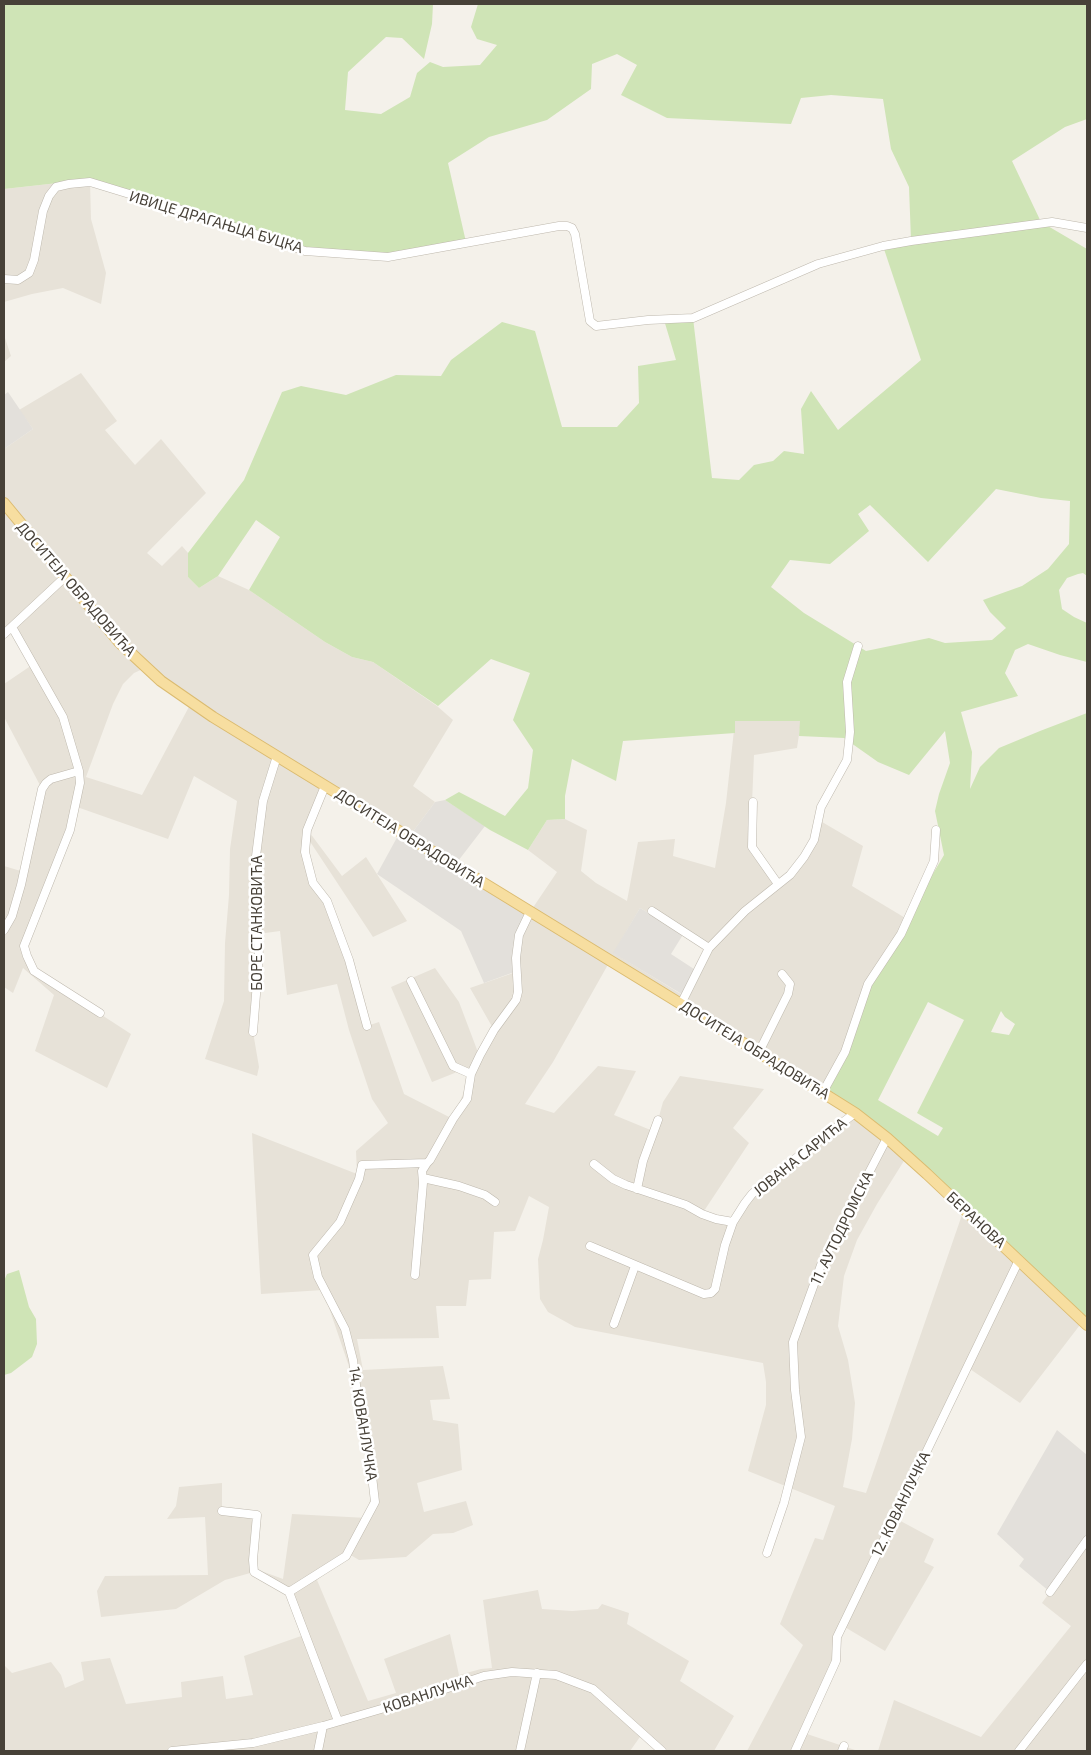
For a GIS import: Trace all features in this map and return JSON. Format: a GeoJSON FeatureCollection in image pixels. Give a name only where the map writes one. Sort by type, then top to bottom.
{"type":"FeatureCollection","features":[{"type":"Feature","properties":{"kind":"main road","name":"ДОСИТЕЈА ОБРАДОВИЋА"},"geometry":{"type":"LineString","coordinates":[[4,503],[64,578],[119,642],[145,668],[184,698],[759,1052],[858,1116]]}},
{"type":"Feature","properties":{"kind":"main road","name":"БЕРАНОВА"},"geometry":{"type":"LineString","coordinates":[[858,1116],[887,1138],[1087,1325]]}},
{"type":"Feature","properties":{"kind":"street","name":"ИВИЦЕ ДРАГАЊЦА БУЦКА"},"geometry":{"type":"LineString","coordinates":[[4,279],[18,280],[29,273],[34,260],[43,211],[49,196],[56,187],[90,182],[208,218],[305,251],[388,257],[567,226],[572,228],[575,234],[590,321],[596,326],[648,320],[693,318],[818,264],[883,246],[1052,222],[1087,228]]}},
{"type":"Feature","properties":{"kind":"street"},"geometry":{"type":"LineString","coordinates":[[4,634],[64,578]]}},
{"type":"Feature","properties":{"kind":"street"},"geometry":{"type":"LineString","coordinates":[[12,627],[63,718],[80,782],[70,830],[24,946],[34,970],[100,1013]]}},
{"type":"Feature","properties":{"kind":"street"},"geometry":{"type":"LineString","coordinates":[[681,1004],[709,948],[745,911],[790,875],[814,840],[821,808],[847,760],[850,732],[847,682],[858,646]]}},
{"type":"Feature","properties":{"kind":"street","name":"БОРЕ СТАНКОВИЋА"},"geometry":{"type":"LineString","coordinates":[[253,1032],[259,957],[255,864],[263,801],[276,756]]}},
{"type":"Feature","properties":{"kind":"street"},"geometry":{"type":"LineString","coordinates":[[4,930],[12,916],[21,885],[42,789],[51,779],[78,771]]}},
{"type":"Feature","properties":{"kind":"street"},"geometry":{"type":"LineString","coordinates":[[325,786],[307,830],[305,852],[313,882],[327,901],[349,960],[367,1026]]}},
{"type":"Feature","properties":{"kind":"street"},"geometry":{"type":"LineString","coordinates":[[753,802],[752,847],[778,884]]}},
{"type":"Feature","properties":{"kind":"street"},"geometry":{"type":"LineString","coordinates":[[823,1092],[845,1052],[868,984],[900,934],[934,860],[936,830]]}},
{"type":"Feature","properties":{"kind":"street"},"geometry":{"type":"LineString","coordinates":[[652,911],[709,948]]}},
{"type":"Feature","properties":{"kind":"street"},"geometry":{"type":"LineString","coordinates":[[415,1275],[422,1171],[467,1099],[471,1074],[494,1030],[516,1000],[518,992],[516,958],[519,935],[530,912]]}},
{"type":"Feature","properties":{"kind":"street"},"geometry":{"type":"LineString","coordinates":[[759,1052],[788,994],[790,984],[782,974]]}},
{"type":"Feature","properties":{"kind":"street"},"geometry":{"type":"LineString","coordinates":[[411,981],[453,1066],[471,1074]]}},
{"type":"Feature","properties":{"kind":"street","name":"ЈОВАНА САРИЋА"},"geometry":{"type":"LineString","coordinates":[[590,1246],[704,1294],[711,1293],[715,1289],[725,1245],[733,1222],[752,1194],[770,1178],[858,1116]]}},
{"type":"Feature","properties":{"kind":"street"},"geometry":{"type":"LineString","coordinates":[[637,1189],[643,1161],[658,1120]]}},
{"type":"Feature","properties":{"kind":"street","name":"11. АУТОДРОМСКА"},"geometry":{"type":"LineString","coordinates":[[767,1553],[784,1503],[801,1437],[795,1390],[793,1342],[821,1265],[887,1138]]}},
{"type":"Feature","properties":{"kind":"street","name":"14. КОВАНЛУЧКА"},"geometry":{"type":"LineString","coordinates":[[288,1592],[346,1556],[375,1502],[370,1450],[353,1360],[345,1329],[318,1277],[313,1255],[340,1222],[359,1179],[362,1165],[427,1163]]}},
{"type":"Feature","properties":{"kind":"street"},"geometry":{"type":"LineString","coordinates":[[594,1164],[613,1179],[686,1205],[702,1214],[733,1222]]}},
{"type":"Feature","properties":{"kind":"street"},"geometry":{"type":"LineString","coordinates":[[423,1178],[459,1186],[485,1195],[495,1202]]}},
{"type":"Feature","properties":{"kind":"street","name":"12. КОВАНЛУЧКА"},"geometry":{"type":"LineString","coordinates":[[795,1751],[836,1662],[837,1637],[1019,1260]]}},
{"type":"Feature","properties":{"kind":"street"},"geometry":{"type":"LineString","coordinates":[[614,1324],[635,1266]]}},
{"type":"Feature","properties":{"kind":"street"},"geometry":{"type":"LineString","coordinates":[[222,1511],[257,1515],[253,1560],[254,1572],[288,1592],[338,1721]]}},
{"type":"Feature","properties":{"kind":"street"},"geometry":{"type":"LineString","coordinates":[[1050,1592],[1087,1540]]}},
{"type":"Feature","properties":{"kind":"street"},"geometry":{"type":"LineString","coordinates":[[1018,1751],[1087,1664]]}},
{"type":"Feature","properties":{"kind":"street","name":"КОВАНЛУЧКА"},"geometry":{"type":"LineString","coordinates":[[172,1751],[253,1743],[323,1726],[412,1700],[484,1676],[512,1672],[556,1675],[593,1689],[662,1751]]}},
{"type":"Feature","properties":{"kind":"street"},"geometry":{"type":"LineString","coordinates":[[520,1751],[537,1673]]}},
{"type":"Feature","properties":{"kind":"street"},"geometry":{"type":"LineString","coordinates":[[318,1751],[323,1726]]}},
{"type":"Feature","properties":{"kind":"shaded area"},"geometry":{"type":"Polygon","coordinates":[[[90,182],[91,219],[106,273],[101,304],[63,288],[4,302],[4,189],[58,183],[90,182]]]}},
{"type":"Feature","properties":{"kind":"shaded area"},"geometry":{"type":"Polygon","coordinates":[[[4,335],[11,356],[4,362],[4,335]]]}},
{"type":"Feature","properties":{"kind":"shaded area"},"geometry":{"type":"Polygon","coordinates":[[[81,373],[117,421],[105,430],[135,465],[161,439],[206,493],[147,553],[162,566],[182,546],[188,553],[188,577],[199,588],[218,576],[249,590],[325,642],[352,657],[373,662],[437,706],[453,720],[413,786],[435,802],[409,837],[325,786],[307,829],[342,876],[366,857],[407,921],[373,937],[307,837],[313,882],[327,901],[367,1026],[379,1022],[404,1094],[453,1119],[471,1074],[462,1070],[432,1082],[391,987],[435,968],[459,1002],[479,1055],[494,1030],[470,988],[516,972],[519,935],[530,912],[557,872],[528,850],[547,820],[565,819],[587,830],[581,871],[596,883],[627,901],[638,842],[675,839],[673,856],[715,868],[726,803],[735,721],[801,721],[797,748],[754,755],[750,852],[776,886],[814,840],[817,819],[863,846],[852,886],[907,919],[845,1052],[823,1092],[610,961],[553,1062],[525,1104],[554,1113],[598,1066],[636,1071],[614,1115],[653,1131],[663,1102],[680,1076],[764,1089],[733,1128],[749,1143],[702,1214],[733,1222],[752,1194],[855,1113],[907,1156],[857,1240],[844,1276],[838,1326],[848,1360],[855,1403],[852,1439],[843,1487],[866,1493],[964,1209],[1083,1321],[1020,1403],[967,1367],[895,1518],[934,1539],[924,1562],[934,1567],[885,1651],[843,1626],[836,1661],[804,1733],[858,1751],[747,1751],[803,1645],[780,1624],[815,1538],[823,1540],[835,1506],[748,1471],[766,1405],[766,1382],[763,1363],[575,1327],[548,1312],[540,1299],[538,1259],[549,1207],[529,1196],[515,1231],[494,1232],[491,1279],[469,1280],[466,1306],[436,1306],[439,1338],[357,1339],[363,1370],[443,1366],[450,1399],[430,1400],[433,1420],[458,1424],[462,1470],[417,1483],[424,1512],[466,1501],[473,1525],[453,1533],[433,1534],[406,1557],[359,1560],[349,1554],[317,1580],[368,1701],[396,1693],[384,1659],[450,1634],[459,1675],[492,1668],[483,1600],[538,1590],[542,1609],[572,1611],[598,1609],[602,1604],[629,1613],[627,1624],[689,1661],[680,1681],[734,1716],[714,1751],[662,1751],[642,1734],[630,1751],[4,1751],[4,1665],[12,1673],[51,1662],[61,1675],[65,1688],[84,1680],[81,1662],[110,1658],[126,1704],[182,1697],[181,1682],[223,1676],[226,1699],[253,1695],[244,1656],[304,1635],[289,1592],[254,1572],[225,1580],[176,1609],[101,1617],[97,1591],[105,1576],[208,1575],[205,1517],[167,1519],[176,1506],[179,1487],[222,1483],[222,1511],[257,1515],[253,1568],[283,1579],[292,1514],[367,1518],[373,1481],[357,1390],[323,1290],[261,1294],[252,1133],[357,1174],[356,1151],[388,1123],[372,1099],[349,1030],[337,984],[287,995],[280,931],[258,934],[253,1032],[259,1067],[257,1076],[205,1059],[224,1001],[230,849],[237,801],[194,776],[168,839],[77,807],[24,946],[34,971],[131,1034],[107,1088],[35,1051],[54,995],[23,968],[13,993],[4,987],[4,866],[24,872],[42,789],[4,717],[4,684],[32,665],[12,628],[4,634],[4,449],[33,429],[19,410],[81,373]],[[145,668],[134,673],[123,684],[113,704],[86,777],[142,795],[191,703],[145,668]],[[640,908],[614,953],[684,996],[709,948],[640,908]]]}},
{"type":"Feature","properties":{"kind":"shaded area"},"geometry":{"type":"Polygon","coordinates":[[[8,392],[33,429],[4,449],[4,395],[8,392]]]}},
{"type":"Feature","properties":{"kind":"shaded area"},"geometry":{"type":"Polygon","coordinates":[[[445,800],[485,826],[455,865],[530,912],[519,935],[517,971],[484,983],[461,931],[377,874],[400,832],[409,837],[435,802],[445,800]]]}},
{"type":"Feature","properties":{"kind":"shaded area"},"geometry":{"type":"Polygon","coordinates":[[[640,908],[684,933],[671,954],[697,971],[685,996],[613,953],[640,908]]]}},
{"type":"Feature","properties":{"kind":"shaded area"},"geometry":{"type":"Polygon","coordinates":[[[1057,1430],[1087,1455],[1087,1540],[1050,1592],[1019,1566],[1024,1559],[997,1534],[1057,1430]]]}},
{"type":"Feature","properties":{"kind":"shaded area"},"geometry":{"type":"Polygon","coordinates":[[[1087,1540],[1087,1751],[878,1751],[894,1700],[981,1737],[1071,1626],[1042,1603],[1087,1540]]]}},
{"type":"Feature","properties":{"kind":"green space"},"geometry":{"type":"Polygon","coordinates":[[[4,4],[433,4],[432,24],[424,59],[402,38],[386,37],[348,72],[345,110],[381,114],[410,97],[417,73],[430,62],[443,67],[480,65],[497,45],[477,39],[471,27],[478,4],[1087,4],[1087,119],[1065,127],[1012,161],[1041,222],[1087,249],[1087,576],[1083,573],[1067,578],[1059,590],[1062,609],[1087,623],[1087,662],[1028,644],[1015,650],[1005,673],[1018,696],[961,712],[972,752],[970,789],[980,767],[999,748],[1087,713],[1087,1325],[927,1174],[823,1092],[845,1052],[868,984],[944,855],[935,811],[950,763],[945,731],[909,775],[878,762],[844,738],[799,736],[800,721],[735,721],[735,733],[623,741],[616,781],[572,759],[565,796],[565,819],[547,820],[528,850],[490,830],[445,800],[459,792],[505,816],[528,788],[533,750],[513,720],[530,673],[491,659],[438,706],[373,662],[352,657],[325,642],[249,590],[280,537],[256,520],[218,576],[199,588],[188,577],[188,553],[244,480],[282,392],[301,386],[346,395],[396,375],[441,376],[451,360],[502,322],[535,331],[562,427],[617,427],[639,403],[638,366],[676,360],[664,320],[693,318],[712,478],[739,480],[754,465],[773,461],[784,451],[804,454],[801,409],[811,391],[838,430],[921,360],[883,246],[911,240],[909,187],[891,149],[883,99],[831,95],[801,98],[791,124],[667,118],[621,95],[637,65],[617,54],[592,64],[591,89],[547,120],[489,137],[448,163],[466,242],[388,257],[310,251],[90,182],[58,183],[4,189],[4,4]],[[996,489],[928,562],[870,505],[858,514],[869,531],[830,564],[790,560],[771,587],[804,613],[866,651],[929,638],[945,643],[992,640],[1006,628],[990,612],[983,600],[1022,586],[1048,569],[1069,544],[1070,501],[1041,498],[996,489]],[[928,1002],[878,1100],[938,1136],[943,1128],[917,1113],[964,1020],[928,1002]],[[1001,1011],[991,1032],[1009,1035],[1015,1024],[1005,1017],[1001,1011]]]}},
{"type":"Feature","properties":{"kind":"green space"},"geometry":{"type":"Polygon","coordinates":[[[19,1270],[29,1307],[36,1319],[37,1344],[32,1357],[11,1373],[4,1375],[4,1281],[7,1274],[19,1270]]]}}]}
